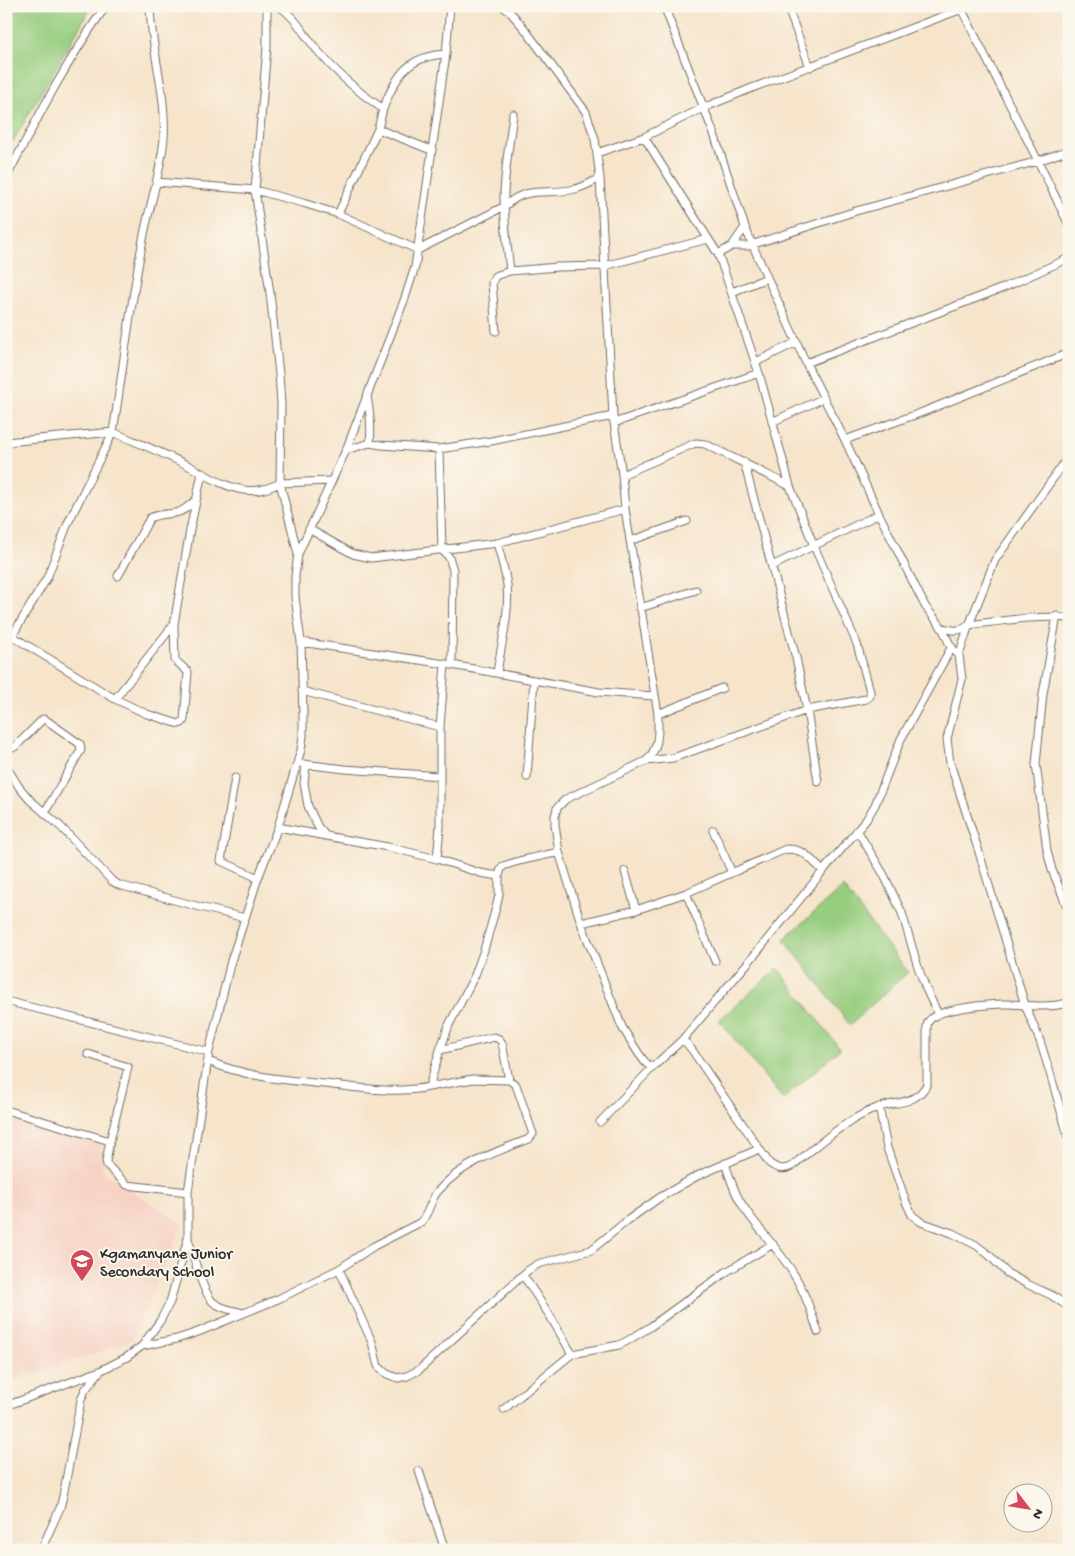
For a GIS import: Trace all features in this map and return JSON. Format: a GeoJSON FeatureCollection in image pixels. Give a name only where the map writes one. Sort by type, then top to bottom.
{"type":"FeatureCollection","features":[{"type":"Feature","properties":{"kind":"street"},"geometry":{"type":"LineString","coordinates":[[6,178],[74,54],[106,6]]}},
{"type":"Feature","properties":{"kind":"street"},"geometry":{"type":"LineString","coordinates":[[150,6],[152,36],[163,95],[164,139],[137,270],[114,432],[68,523],[47,578],[9,635],[115,699],[147,714],[178,724],[184,720],[188,672],[175,660],[174,624],[202,473]]}},
{"type":"Feature","properties":{"kind":"street"},"geometry":{"type":"LineString","coordinates":[[267,6],[267,47],[255,190],[270,293],[279,374],[281,404],[280,483],[298,554]]}},
{"type":"Feature","properties":{"kind":"street"},"geometry":{"type":"LineString","coordinates":[[279,6],[295,21],[316,49],[344,79],[383,109]]}},
{"type":"Feature","properties":{"kind":"street"},"geometry":{"type":"LineString","coordinates":[[6,1406],[100,1371],[127,1357],[142,1346],[160,1322],[170,1302],[188,1238],[188,1192],[209,1052],[231,961],[258,878],[278,827],[298,763],[303,736],[301,642],[295,596],[298,554],[346,450],[405,298],[415,267],[446,54],[450,6]]}},
{"type":"Feature","properties":{"kind":"street"},"geometry":{"type":"LineString","coordinates":[[502,6],[524,28],[586,112],[595,140],[600,178],[613,420],[640,608],[658,714],[658,741],[654,752],[646,761]]}},
{"type":"Feature","properties":{"kind":"street"},"geometry":{"type":"LineString","coordinates":[[787,6],[810,67]]}},
{"type":"Feature","properties":{"kind":"street"},"geometry":{"type":"LineString","coordinates":[[597,153],[644,137],[704,108],[752,88],[970,6]]}},
{"type":"Feature","properties":{"kind":"street"},"geometry":{"type":"LineString","coordinates":[[666,7],[719,147],[752,244],[806,363],[925,606],[941,627],[950,648],[958,655]]}},
{"type":"Feature","properties":{"kind":"street"},"geometry":{"type":"LineString","coordinates":[[962,10],[1069,226]]}},
{"type":"Feature","properties":{"kind":"street"},"geometry":{"type":"LineString","coordinates":[[338,214],[378,129],[383,109],[404,70],[415,61],[425,57],[446,54]]}},
{"type":"Feature","properties":{"kind":"street"},"geometry":{"type":"LineString","coordinates":[[510,271],[504,206],[505,176],[513,114]]}},
{"type":"Feature","properties":{"kind":"street"},"geometry":{"type":"LineString","coordinates":[[378,129],[431,150]]}},
{"type":"Feature","properties":{"kind":"street"},"geometry":{"type":"LineString","coordinates":[[644,137],[718,254],[756,362],[790,486],[857,644],[870,692],[870,696],[866,699],[807,710],[673,758],[646,761],[566,799],[561,804],[555,816],[559,852],[581,923],[622,1027],[639,1054],[652,1068]]}},
{"type":"Feature","properties":{"kind":"street"},"geometry":{"type":"LineString","coordinates":[[732,246],[752,244],[865,208],[1038,162],[1069,150]]}},
{"type":"Feature","properties":{"kind":"street"},"geometry":{"type":"LineString","coordinates":[[418,250],[504,206],[521,194],[574,190],[600,178]]}},
{"type":"Feature","properties":{"kind":"street"},"geometry":{"type":"LineString","coordinates":[[156,182],[255,190],[338,214],[418,250]]}},
{"type":"Feature","properties":{"kind":"street"},"geometry":{"type":"LineString","coordinates":[[718,254],[732,246],[745,227]]}},
{"type":"Feature","properties":{"kind":"street"},"geometry":{"type":"LineString","coordinates":[[496,331],[492,283],[496,276],[510,271],[604,266],[708,239]]}},
{"type":"Feature","properties":{"kind":"street"},"geometry":{"type":"LineString","coordinates":[[806,363],[1003,288],[1069,258]]}},
{"type":"Feature","properties":{"kind":"street"},"geometry":{"type":"LineString","coordinates":[[732,292],[768,278]]}},
{"type":"Feature","properties":{"kind":"street"},"geometry":{"type":"LineString","coordinates":[[756,362],[797,342]]}},
{"type":"Feature","properties":{"kind":"street"},"geometry":{"type":"LineString","coordinates":[[845,440],[923,412],[1069,353]]}},
{"type":"Feature","properties":{"kind":"street"},"geometry":{"type":"LineString","coordinates":[[346,450],[370,443],[439,449],[613,420],[759,373]]}},
{"type":"Feature","properties":{"kind":"street"},"geometry":{"type":"LineString","coordinates":[[367,396],[372,430],[370,443]]}},
{"type":"Feature","properties":{"kind":"street"},"geometry":{"type":"LineString","coordinates":[[772,422],[824,398]]}},
{"type":"Feature","properties":{"kind":"street"},"geometry":{"type":"LineString","coordinates":[[6,442],[114,432],[156,450],[217,481],[242,490],[262,490],[280,483],[332,481]]}},
{"type":"Feature","properties":{"kind":"street"},"geometry":{"type":"LineString","coordinates":[[622,475],[696,443],[705,444],[790,486]]}},
{"type":"Feature","properties":{"kind":"street"},"geometry":{"type":"LineString","coordinates":[[437,859],[440,827],[440,728],[448,665],[453,570],[450,558],[442,550],[439,449]]}},
{"type":"Feature","properties":{"kind":"street"},"geometry":{"type":"LineString","coordinates":[[1069,456],[995,560],[958,655],[962,679],[947,739],[950,763],[1025,1005],[1040,1041],[1069,1139]]}},
{"type":"Feature","properties":{"kind":"street"},"geometry":{"type":"LineString","coordinates":[[744,462],[796,658],[807,710],[818,782]]}},
{"type":"Feature","properties":{"kind":"street"},"geometry":{"type":"LineString","coordinates":[[118,576],[150,518],[177,512],[188,507],[196,500]]}},
{"type":"Feature","properties":{"kind":"street"},"geometry":{"type":"LineString","coordinates":[[309,529],[353,554],[368,558],[497,544],[625,509]]}},
{"type":"Feature","properties":{"kind":"street"},"geometry":{"type":"LineString","coordinates":[[772,566],[879,514]]}},
{"type":"Feature","properties":{"kind":"street"},"geometry":{"type":"LineString","coordinates":[[630,541],[687,521]]}},
{"type":"Feature","properties":{"kind":"street"},"geometry":{"type":"LineString","coordinates":[[496,673],[506,618],[507,596],[505,575],[497,544]]}},
{"type":"Feature","properties":{"kind":"street"},"geometry":{"type":"LineString","coordinates":[[640,608],[696,590]]}},
{"type":"Feature","properties":{"kind":"street"},"geometry":{"type":"LineString","coordinates":[[941,627],[957,631],[969,625],[1000,621],[1057,616],[1069,618]]}},
{"type":"Feature","properties":{"kind":"street"},"geometry":{"type":"LineString","coordinates":[[1057,616],[1043,694],[1036,764],[1047,850],[1052,870],[1069,911]]}},
{"type":"Feature","properties":{"kind":"street"},"geometry":{"type":"LineString","coordinates":[[115,699],[174,624]]}},
{"type":"Feature","properties":{"kind":"street"},"geometry":{"type":"LineString","coordinates":[[301,642],[496,673],[598,692],[654,696]]}},
{"type":"Feature","properties":{"kind":"street"},"geometry":{"type":"LineString","coordinates":[[600,1122],[683,1039],[857,830],[874,805],[906,728],[950,648]]}},
{"type":"Feature","properties":{"kind":"street"},"geometry":{"type":"LineString","coordinates":[[527,777],[534,680]]}},
{"type":"Feature","properties":{"kind":"street"},"geometry":{"type":"LineString","coordinates":[[658,714],[722,688]]}},
{"type":"Feature","properties":{"kind":"street"},"geometry":{"type":"LineString","coordinates":[[302,691],[440,728]]}},
{"type":"Feature","properties":{"kind":"street"},"geometry":{"type":"LineString","coordinates":[[6,751],[16,746],[43,719],[80,744],[81,750],[45,812]]}},
{"type":"Feature","properties":{"kind":"street"},"geometry":{"type":"LineString","coordinates":[[298,763],[439,776]]}},
{"type":"Feature","properties":{"kind":"street"},"geometry":{"type":"LineString","coordinates":[[306,765],[304,783],[308,806],[318,827],[326,836]]}},
{"type":"Feature","properties":{"kind":"street"},"geometry":{"type":"LineString","coordinates":[[6,766],[25,793],[90,857],[105,875],[119,885],[245,918]]}},
{"type":"Feature","properties":{"kind":"street"},"geometry":{"type":"LineString","coordinates":[[235,778],[221,861],[258,878]]}},
{"type":"Feature","properties":{"kind":"street"},"geometry":{"type":"LineString","coordinates":[[278,827],[388,847],[437,859],[480,873],[498,876]]}},
{"type":"Feature","properties":{"kind":"street"},"geometry":{"type":"LineString","coordinates":[[713,830],[732,873]]}},
{"type":"Feature","properties":{"kind":"street"},"geometry":{"type":"LineString","coordinates":[[857,830],[884,875],[902,913],[918,967],[938,1014]]}},
{"type":"Feature","properties":{"kind":"street"},"geometry":{"type":"LineString","coordinates":[[581,923],[636,910],[686,893],[786,849],[796,849],[803,852],[823,870]]}},
{"type":"Feature","properties":{"kind":"street"},"geometry":{"type":"LineString","coordinates":[[429,1088],[449,1025],[475,975],[484,950],[498,904],[498,876],[503,866],[559,852]]}},
{"type":"Feature","properties":{"kind":"street"},"geometry":{"type":"LineString","coordinates":[[625,870],[636,910]]}},
{"type":"Feature","properties":{"kind":"street"},"geometry":{"type":"LineString","coordinates":[[686,893],[715,961]]}},
{"type":"Feature","properties":{"kind":"street"},"geometry":{"type":"LineString","coordinates":[[6,1002],[209,1052]]}},
{"type":"Feature","properties":{"kind":"street"},"geometry":{"type":"LineString","coordinates":[[683,1039],[759,1149],[776,1168],[785,1170],[839,1129],[861,1115],[879,1107],[916,1098],[923,1091],[927,1084],[928,1022],[938,1014],[956,1008],[992,1004],[1041,1006],[1069,1003]]}},
{"type":"Feature","properties":{"kind":"street"},"geometry":{"type":"LineString","coordinates":[[440,1050],[494,1037],[499,1039],[502,1043],[509,1080]]}},
{"type":"Feature","properties":{"kind":"street"},"geometry":{"type":"LineString","coordinates":[[88,1054],[128,1067],[110,1141],[107,1165],[127,1185],[188,1192]]}},
{"type":"Feature","properties":{"kind":"street"},"geometry":{"type":"LineString","coordinates":[[142,1346],[177,1339],[198,1332],[278,1299],[339,1269],[374,1246],[421,1222],[427,1216],[437,1192],[462,1170],[493,1154],[529,1139],[533,1134],[516,1085],[509,1080],[473,1079],[429,1088],[380,1091],[264,1077],[224,1068],[208,1061]]}},
{"type":"Feature","properties":{"kind":"street"},"geometry":{"type":"LineString","coordinates":[[879,1107],[887,1148],[912,1215],[921,1222],[952,1233],[976,1246],[990,1255],[1007,1273],[1051,1295],[1069,1307]]}},
{"type":"Feature","properties":{"kind":"street"},"geometry":{"type":"LineString","coordinates":[[6,1110],[110,1141]]}},
{"type":"Feature","properties":{"kind":"street"},"geometry":{"type":"LineString","coordinates":[[339,1269],[372,1342],[378,1366],[388,1374],[398,1378],[407,1376],[419,1370],[523,1275],[538,1264],[591,1250],[659,1198],[697,1176],[759,1149]]}},
{"type":"Feature","properties":{"kind":"street"},"geometry":{"type":"LineString","coordinates":[[725,1163],[742,1204],[796,1277],[807,1300],[818,1332]]}},
{"type":"Feature","properties":{"kind":"street"},"geometry":{"type":"LineString","coordinates":[[188,1238],[205,1292],[212,1302],[224,1308],[243,1313]]}},
{"type":"Feature","properties":{"kind":"street"},"geometry":{"type":"LineString","coordinates":[[504,1409],[572,1354],[619,1345],[627,1341],[726,1272],[773,1244]]}},
{"type":"Feature","properties":{"kind":"street"},"geometry":{"type":"LineString","coordinates":[[523,1275],[572,1354]]}},
{"type":"Feature","properties":{"kind":"street"},"geometry":{"type":"LineString","coordinates":[[41,1550],[62,1502],[81,1400],[85,1390],[100,1371]]}},
{"type":"Feature","properties":{"kind":"street"},"geometry":{"type":"LineString","coordinates":[[419,1471],[445,1550]]}},
{"type":"Feature","properties":{"kind":"shaded area","name":"Kgamanyane Junior Secondary School"},"geometry":{"type":"Polygon","coordinates":[[[6,1114],[103,1144],[103,1172],[183,1224],[132,1341],[6,1383],[6,1114]]]}},
{"type":"Feature","properties":{"kind":"green space"},"geometry":{"type":"Polygon","coordinates":[[[6,6],[92,6],[6,153],[6,6]]]}},
{"type":"Feature","properties":{"kind":"green space"},"geometry":{"type":"Polygon","coordinates":[[[843,887],[908,972],[850,1025],[784,939],[843,887]]]}},
{"type":"Feature","properties":{"kind":"green space"},"geometry":{"type":"Polygon","coordinates":[[[778,968],[840,1049],[783,1099],[719,1020],[778,968]]]}},
{"type":"Feature","properties":{"kind":"place","name":"Kgamanyane Junior Secondary School"},"geometry":{"type":"Point","coordinates":[82,1282]}}]}
